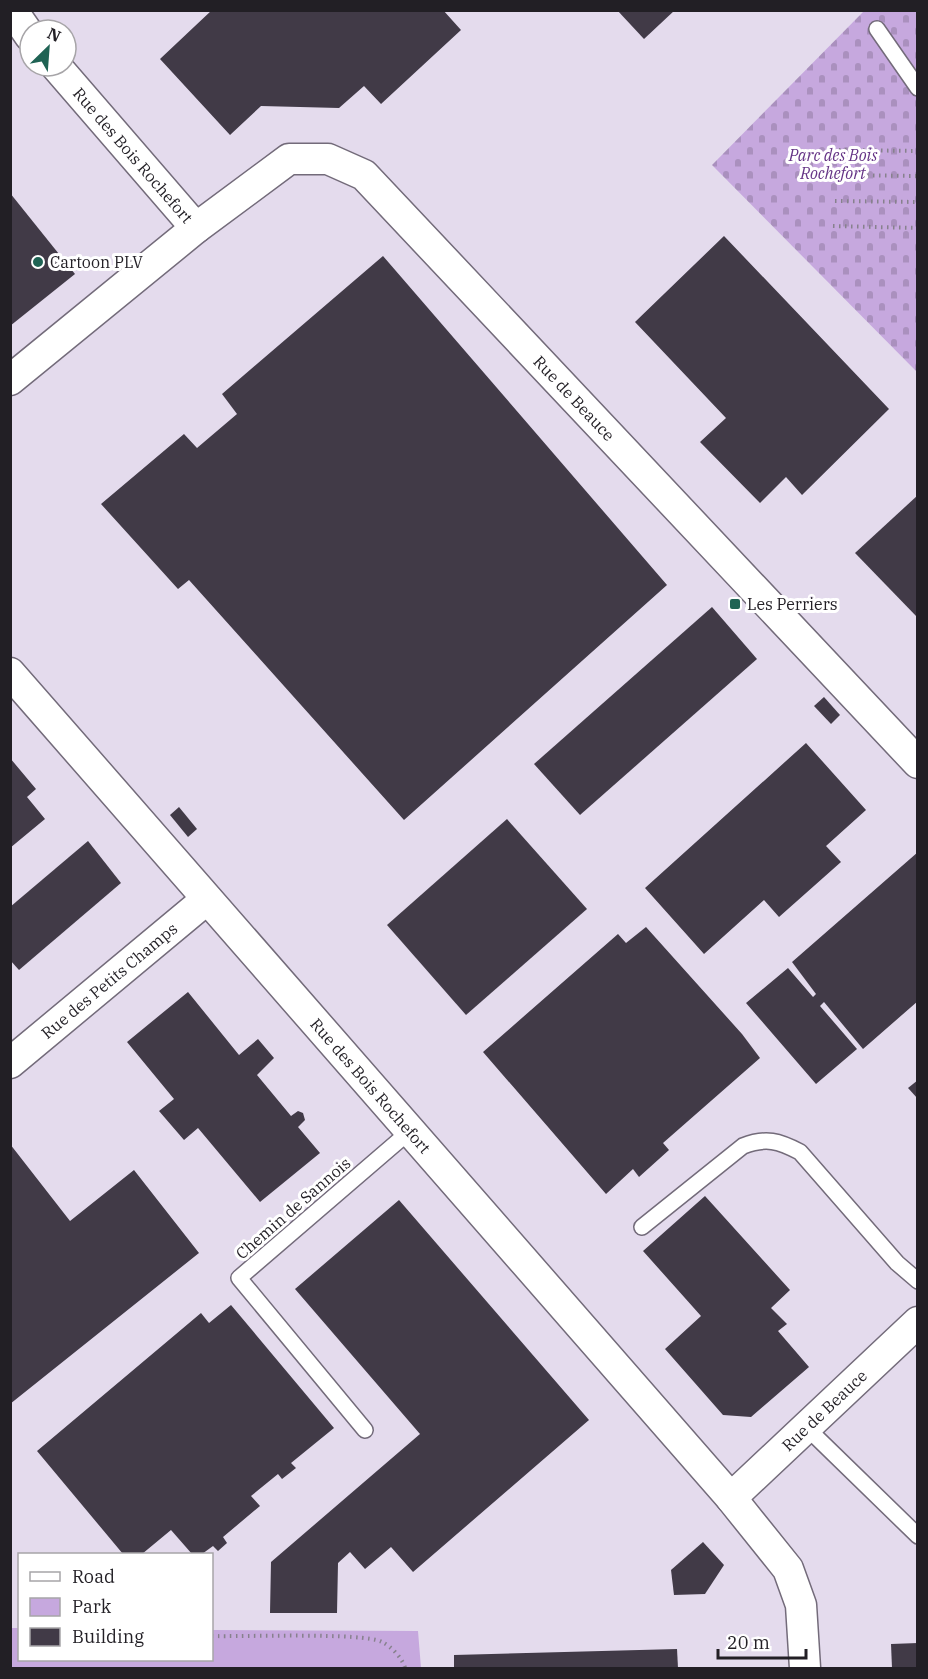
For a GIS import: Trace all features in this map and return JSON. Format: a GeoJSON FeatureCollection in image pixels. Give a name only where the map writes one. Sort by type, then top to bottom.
{"type":"FeatureCollection","features":[{"type":"Feature","properties":{"kind":"street","name":"Rue des Bois Rochefort"},"geometry":{"type":"LineString","coordinates":[[10,380],[196,228],[66,78]]}},
{"type":"Feature","properties":{"kind":"street","name":"Rue de Beauce"},"geometry":{"type":"LineString","coordinates":[[196,228],[289,159],[328,159],[364,175],[918,763]]}},
{"type":"Feature","properties":{"kind":"street","name":"Rue des Bois Rochefort"},"geometry":{"type":"LineString","coordinates":[[10,673],[731,1498],[788,1569],[801,1605],[805,1668]]}},
{"type":"Feature","properties":{"kind":"street","name":"Rue des Petits Champs"},"geometry":{"type":"LineString","coordinates":[[10,1063],[207,899]]}},
{"type":"Feature","properties":{"kind":"street","name":"Rue de Beauce"},"geometry":{"type":"LineString","coordinates":[[731,1498],[918,1322]]}},
{"type":"Feature","properties":{"kind":"lane"},"geometry":{"type":"LineString","coordinates":[[877,29],[918,88]]}},
{"type":"Feature","properties":{"kind":"lane","name":"Chemin de Sannois"},"geometry":{"type":"LineString","coordinates":[[365,1430],[239,1278],[410,1131]]}},
{"type":"Feature","properties":{"kind":"lane"},"geometry":{"type":"LineString","coordinates":[[642,1227],[743,1146],[760,1139],[779,1141],[800,1152],[897,1263],[918,1281]]}},
{"type":"Feature","properties":{"kind":"lane"},"geometry":{"type":"LineString","coordinates":[[806,1427],[918,1536]]}},
{"type":"Feature","properties":{"kind":"path"},"geometry":{"type":"LineString","coordinates":[[839,150],[918,151]]}},
{"type":"Feature","properties":{"kind":"path"},"geometry":{"type":"LineString","coordinates":[[837,175],[918,177]]}},
{"type":"Feature","properties":{"kind":"path"},"geometry":{"type":"LineString","coordinates":[[835,201],[918,202]]}},
{"type":"Feature","properties":{"kind":"path"},"geometry":{"type":"LineString","coordinates":[[833,226],[918,228]]}},
{"type":"Feature","properties":{"kind":"path"},"geometry":{"type":"LineString","coordinates":[[213,1636],[356,1638],[381,1641],[404,1661],[405,1668]]}},
{"type":"Feature","properties":{"kind":"green space","name":"Parc des Bois Rochefort"},"geometry":{"type":"Polygon","coordinates":[[[864,11],[917,11],[917,372],[712,165],[864,11]]]}},
{"type":"Feature","properties":{"kind":"green space"},"geometry":{"type":"Polygon","coordinates":[[[11,1628],[18,1628],[18,1661],[213,1661],[213,1630],[418,1631],[421,1668],[11,1668],[11,1628]]]}},
{"type":"Feature","properties":{"kind":"building"},"geometry":{"type":"Polygon","coordinates":[[[212,10],[443,10],[461,30],[381,104],[364,86],[339,108],[261,106],[230,135],[160,59],[212,10]]]}},
{"type":"Feature","properties":{"kind":"building"},"geometry":{"type":"Polygon","coordinates":[[[617,10],[675,10],[644,39],[617,10]]]}},
{"type":"Feature","properties":{"kind":"building","name":"Cartoon PLV"},"geometry":{"type":"Polygon","coordinates":[[[10,193],[75,274],[10,326],[10,193]]]}},
{"type":"Feature","properties":{"kind":"building"},"geometry":{"type":"Polygon","coordinates":[[[724,236],[889,409],[802,495],[786,477],[760,503],[700,442],[726,418],[635,322],[724,236]]]}},
{"type":"Feature","properties":{"kind":"building"},"geometry":{"type":"Polygon","coordinates":[[[383,256],[667,585],[404,820],[189,580],[178,589],[101,504],[184,434],[197,448],[237,414],[222,394],[383,256]]]}},
{"type":"Feature","properties":{"kind":"building"},"geometry":{"type":"Polygon","coordinates":[[[918,495],[918,618],[855,553],[918,495]]]}},
{"type":"Feature","properties":{"kind":"building"},"geometry":{"type":"Polygon","coordinates":[[[712,607],[757,659],[580,815],[534,764],[712,607]]]}},
{"type":"Feature","properties":{"kind":"building"},"geometry":{"type":"Polygon","coordinates":[[[824,697],[840,715],[831,724],[814,706],[824,697]]]}},
{"type":"Feature","properties":{"kind":"building"},"geometry":{"type":"Polygon","coordinates":[[[806,743],[866,810],[826,846],[841,862],[779,917],[764,900],[704,954],[645,888],[806,743]]]}},
{"type":"Feature","properties":{"kind":"building"},"geometry":{"type":"Polygon","coordinates":[[[10,758],[36,789],[27,797],[45,819],[10,848],[10,758]]]}},
{"type":"Feature","properties":{"kind":"building"},"geometry":{"type":"Polygon","coordinates":[[[179,807],[197,829],[188,837],[170,815],[179,807]]]}},
{"type":"Feature","properties":{"kind":"building"},"geometry":{"type":"Polygon","coordinates":[[[507,819],[587,909],[466,1015],[387,925],[507,819]]]}},
{"type":"Feature","properties":{"kind":"building"},"geometry":{"type":"Polygon","coordinates":[[[88,841],[121,883],[19,970],[10,960],[10,907],[88,841]]]}},
{"type":"Feature","properties":{"kind":"building"},"geometry":{"type":"Polygon","coordinates":[[[918,852],[918,1001],[863,1049],[824,1002],[820,1006],[857,1049],[816,1084],[746,1003],[788,968],[813,997],[816,994],[792,962],[918,852]]]}},
{"type":"Feature","properties":{"kind":"building"},"geometry":{"type":"Polygon","coordinates":[[[646,927],[742,1034],[760,1058],[663,1143],[669,1150],[639,1177],[633,1169],[606,1194],[483,1052],[618,934],[626,943],[646,927]]]}},
{"type":"Feature","properties":{"kind":"building"},"geometry":{"type":"Polygon","coordinates":[[[188,992],[239,1055],[258,1039],[274,1058],[257,1075],[291,1116],[298,1111],[303,1113],[305,1120],[298,1127],[320,1153],[260,1202],[198,1128],[184,1140],[159,1111],[174,1099],[127,1042],[188,992]]]}},
{"type":"Feature","properties":{"kind":"building"},"geometry":{"type":"Polygon","coordinates":[[[918,1080],[918,1099],[908,1088],[918,1080]]]}},
{"type":"Feature","properties":{"kind":"building"},"geometry":{"type":"Polygon","coordinates":[[[10,1144],[70,1221],[134,1170],[199,1253],[10,1404],[10,1144]]]}},
{"type":"Feature","properties":{"kind":"building"},"geometry":{"type":"Polygon","coordinates":[[[705,1196],[790,1290],[771,1308],[787,1324],[778,1331],[809,1367],[751,1417],[723,1415],[665,1349],[701,1316],[643,1251],[705,1196]]]}},
{"type":"Feature","properties":{"kind":"building"},"geometry":{"type":"Polygon","coordinates":[[[399,1200],[589,1420],[413,1572],[391,1547],[365,1569],[350,1552],[338,1563],[337,1613],[270,1613],[271,1562],[420,1434],[295,1289],[399,1200]]]}},
{"type":"Feature","properties":{"kind":"building"},"geometry":{"type":"Polygon","coordinates":[[[231,1305],[334,1428],[291,1463],[296,1468],[282,1479],[278,1474],[251,1496],[260,1506],[223,1537],[227,1543],[218,1551],[213,1546],[203,1553],[191,1553],[171,1530],[143,1553],[122,1553],[37,1451],[201,1313],[209,1323],[231,1305]]]}},
{"type":"Feature","properties":{"kind":"building"},"geometry":{"type":"Polygon","coordinates":[[[703,1542],[724,1565],[705,1594],[674,1595],[671,1570],[703,1542]]]}},
{"type":"Feature","properties":{"kind":"building"},"geometry":{"type":"Polygon","coordinates":[[[918,1643],[918,1668],[892,1668],[891,1644],[918,1643]]]}},
{"type":"Feature","properties":{"kind":"building"},"geometry":{"type":"Polygon","coordinates":[[[677,1649],[678,1668],[454,1668],[454,1655],[677,1649]]]}},
{"type":"Feature","properties":{"kind":"place","name":"Cartoon PLV"},"geometry":{"type":"Point","coordinates":[38,262]}},
{"type":"Feature","properties":{"kind":"place","name":"Les Perriers"},"geometry":{"type":"Point","coordinates":[735,604]}}]}
